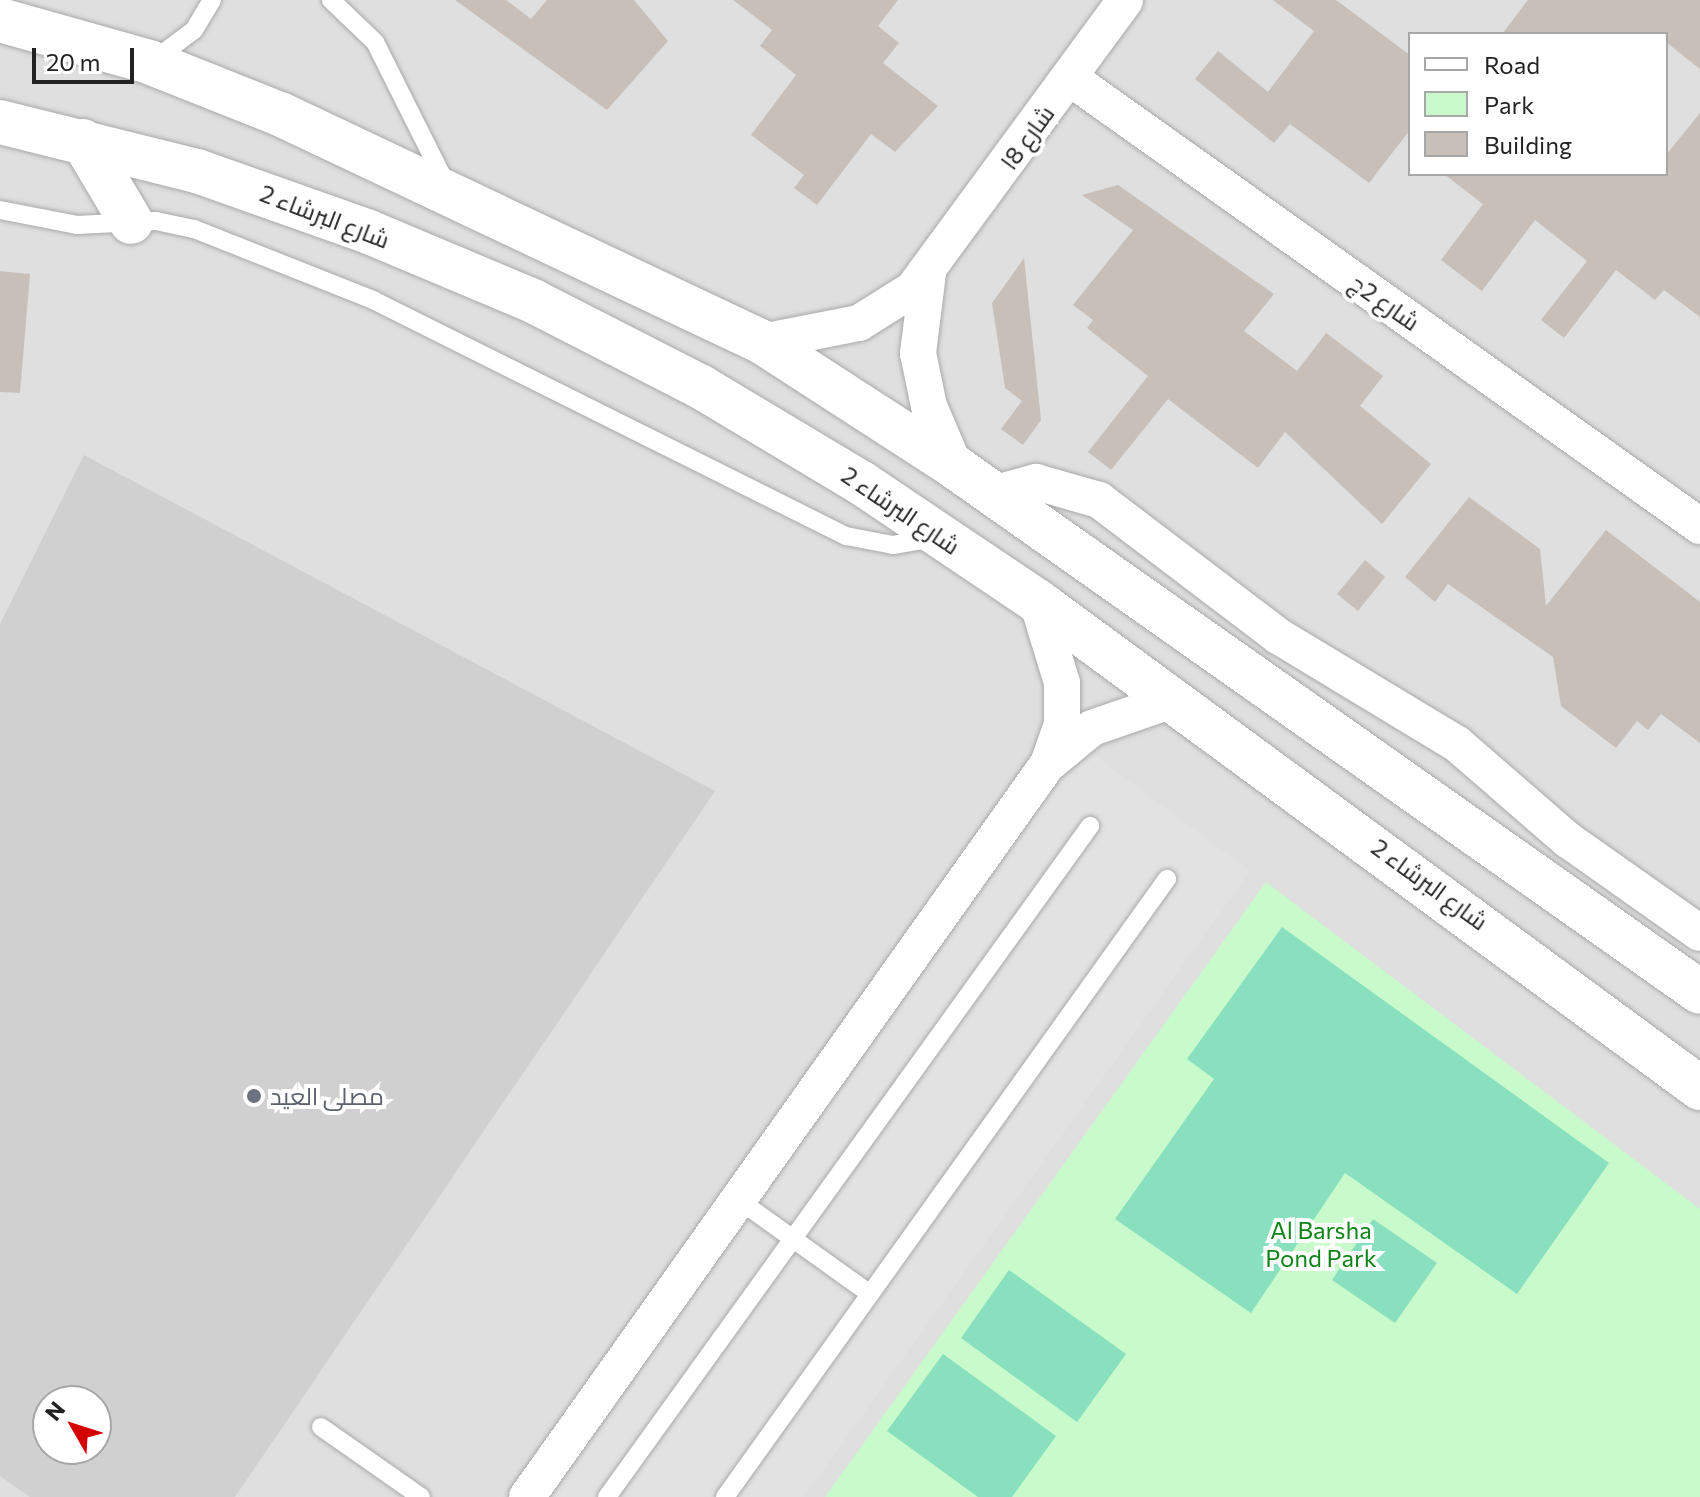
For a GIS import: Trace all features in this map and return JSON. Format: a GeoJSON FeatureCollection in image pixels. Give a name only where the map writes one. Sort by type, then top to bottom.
{"type":"FeatureCollection","features":[{"type":"Feature","properties":{"kind":"street","name":"شارع 8ا"},"geometry":{"type":"LineString","coordinates":[[762,342],[859,323],[897,302],[928,273],[1125,0]]}},
{"type":"Feature","properties":{"kind":"street"},"geometry":{"type":"LineString","coordinates":[[0,20],[149,62],[448,188],[762,342],[955,467],[1700,992]]}},
{"type":"Feature","properties":{"kind":"street","name":"شارع 2ج"},"geometry":{"type":"LineString","coordinates":[[1070,78],[1700,526]]}},
{"type":"Feature","properties":{"kind":"street","name":"شارع البرشاء 2"},"geometry":{"type":"LineString","coordinates":[[0,122],[83,141],[285,200],[533,301],[783,434],[1037,601],[1700,1088]]}},
{"type":"Feature","properties":{"kind":"street"},"geometry":{"type":"LineString","coordinates":[[83,141],[131,222]]}},
{"type":"Feature","properties":{"kind":"street","name":"شارع 8ا"},"geometry":{"type":"LineString","coordinates":[[928,273],[918,326],[922,380],[955,467]]}},
{"type":"Feature","properties":{"kind":"street"},"geometry":{"type":"LineString","coordinates":[[992,494],[1036,482],[1099,500],[1278,636],[1457,744],[1568,840],[1700,933]]}},
{"type":"Feature","properties":{"kind":"street"},"geometry":{"type":"LineString","coordinates":[[1037,601],[1062,683],[1062,724],[1047,765]]}},
{"type":"Feature","properties":{"kind":"street"},"geometry":{"type":"LineString","coordinates":[[527,1497],[736,1198],[1047,765],[1092,728],[1173,700]]}},
{"type":"Feature","properties":{"kind":"lane"},"geometry":{"type":"LineString","coordinates":[[149,62],[194,30],[212,0]]}},
{"type":"Feature","properties":{"kind":"lane"},"geometry":{"type":"LineString","coordinates":[[331,0],[375,42],[448,188]]}},
{"type":"Feature","properties":{"kind":"lane"},"geometry":{"type":"LineString","coordinates":[[0,210],[77,225],[131,222],[194,229],[320,276],[846,536],[893,545],[941,537]]}},
{"type":"Feature","properties":{"kind":"lane"},"geometry":{"type":"LineString","coordinates":[[607,1497],[791,1237],[1090,826]]}},
{"type":"Feature","properties":{"kind":"lane"},"geometry":{"type":"LineString","coordinates":[[725,1497],[1167,879]]}},
{"type":"Feature","properties":{"kind":"lane"},"geometry":{"type":"LineString","coordinates":[[736,1198],[870,1294]]}},
{"type":"Feature","properties":{"kind":"lane"},"geometry":{"type":"LineString","coordinates":[[321,1427],[421,1497]]}},
{"type":"Feature","properties":{"kind":"shaded area"},"geometry":{"type":"Polygon","coordinates":[[[0,0],[1700,0],[1700,1497],[0,1497],[0,0]]]}},
{"type":"Feature","properties":{"kind":"shaded area","name":"مصلى العيد"},"geometry":{"type":"Polygon","coordinates":[[[84,455],[715,791],[235,1497],[30,1497],[0,1476],[0,624],[84,455]]]}},
{"type":"Feature","properties":{"kind":"shaded area"},"geometry":{"type":"Polygon","coordinates":[[[1090,752],[1250,871],[804,1497],[532,1497],[997,849],[1090,752]]]}},
{"type":"Feature","properties":{"kind":"green space","name":"Al Barsha Pond Park"},"geometry":{"type":"Polygon","coordinates":[[[1266,882],[1700,1209],[1700,1497],[825,1497],[1266,882]]]}},
{"type":"Feature","properties":{"kind":"green space"},"geometry":{"type":"Polygon","coordinates":[[[1282,927],[1609,1163],[1517,1294],[1345,1173],[1251,1313],[1115,1219],[1214,1079],[1187,1059],[1282,927]]]}},
{"type":"Feature","properties":{"kind":"green space"},"geometry":{"type":"Polygon","coordinates":[[[1373,1219],[1437,1263],[1395,1323],[1332,1280],[1373,1219]]]}},
{"type":"Feature","properties":{"kind":"green space"},"geometry":{"type":"Polygon","coordinates":[[[1009,1270],[1126,1354],[1077,1422],[961,1338],[1009,1270]]]}},
{"type":"Feature","properties":{"kind":"green space"},"geometry":{"type":"Polygon","coordinates":[[[943,1354],[1056,1436],[1012,1497],[978,1497],[887,1431],[943,1354]]]}},
{"type":"Feature","properties":{"kind":"building"},"geometry":{"type":"Polygon","coordinates":[[[455,0],[506,0],[531,19],[547,0],[634,0],[668,41],[607,110],[455,0]]]}},
{"type":"Feature","properties":{"kind":"building"},"geometry":{"type":"Polygon","coordinates":[[[733,0],[898,0],[878,26],[899,43],[883,63],[938,106],[895,152],[871,134],[817,205],[794,188],[804,175],[751,135],[796,75],[760,46],[772,30],[733,0]]]}},
{"type":"Feature","properties":{"kind":"building"},"geometry":{"type":"Polygon","coordinates":[[[1273,0],[1336,0],[1408,54],[1408,133],[1369,183],[1290,124],[1274,143],[1195,79],[1218,51],[1268,92],[1314,31],[1273,0]]]}},
{"type":"Feature","properties":{"kind":"building"},"geometry":{"type":"Polygon","coordinates":[[[1528,0],[1700,0],[1700,69],[1668,44],[1668,32],[1504,32],[1528,0]]]}},
{"type":"Feature","properties":{"kind":"building"},"geometry":{"type":"Polygon","coordinates":[[[1700,113],[1700,317],[1664,290],[1655,300],[1616,270],[1564,338],[1541,320],[1587,261],[1535,220],[1482,291],[1441,260],[1483,204],[1447,176],[1668,176],[1668,153],[1700,113]]]}},
{"type":"Feature","properties":{"kind":"building"},"geometry":{"type":"Polygon","coordinates":[[[1118,185],[1274,294],[1244,331],[1297,371],[1326,333],[1383,376],[1360,406],[1431,464],[1382,524],[1285,432],[1258,468],[1168,399],[1111,470],[1088,452],[1148,376],[1087,328],[1093,320],[1073,305],[1133,230],[1082,195],[1118,185]]]}},
{"type":"Feature","properties":{"kind":"building"},"geometry":{"type":"Polygon","coordinates":[[[1024,258],[1041,420],[1023,445],[1001,429],[1022,401],[1005,388],[992,303],[1024,258]]]}},
{"type":"Feature","properties":{"kind":"building"},"geometry":{"type":"Polygon","coordinates":[[[0,271],[30,274],[20,393],[0,392],[0,271]]]}},
{"type":"Feature","properties":{"kind":"building"},"geometry":{"type":"Polygon","coordinates":[[[1469,497],[1540,549],[1546,606],[1606,530],[1700,602],[1700,743],[1661,714],[1648,730],[1637,721],[1616,748],[1561,706],[1553,657],[1448,584],[1435,602],[1405,577],[1469,497]]]}},
{"type":"Feature","properties":{"kind":"building"},"geometry":{"type":"Polygon","coordinates":[[[1365,560],[1385,577],[1358,611],[1337,594],[1365,560]]]}},
{"type":"Feature","properties":{"kind":"place","name":"مصلى العيد"},"geometry":{"type":"Point","coordinates":[254,1096]}}]}
